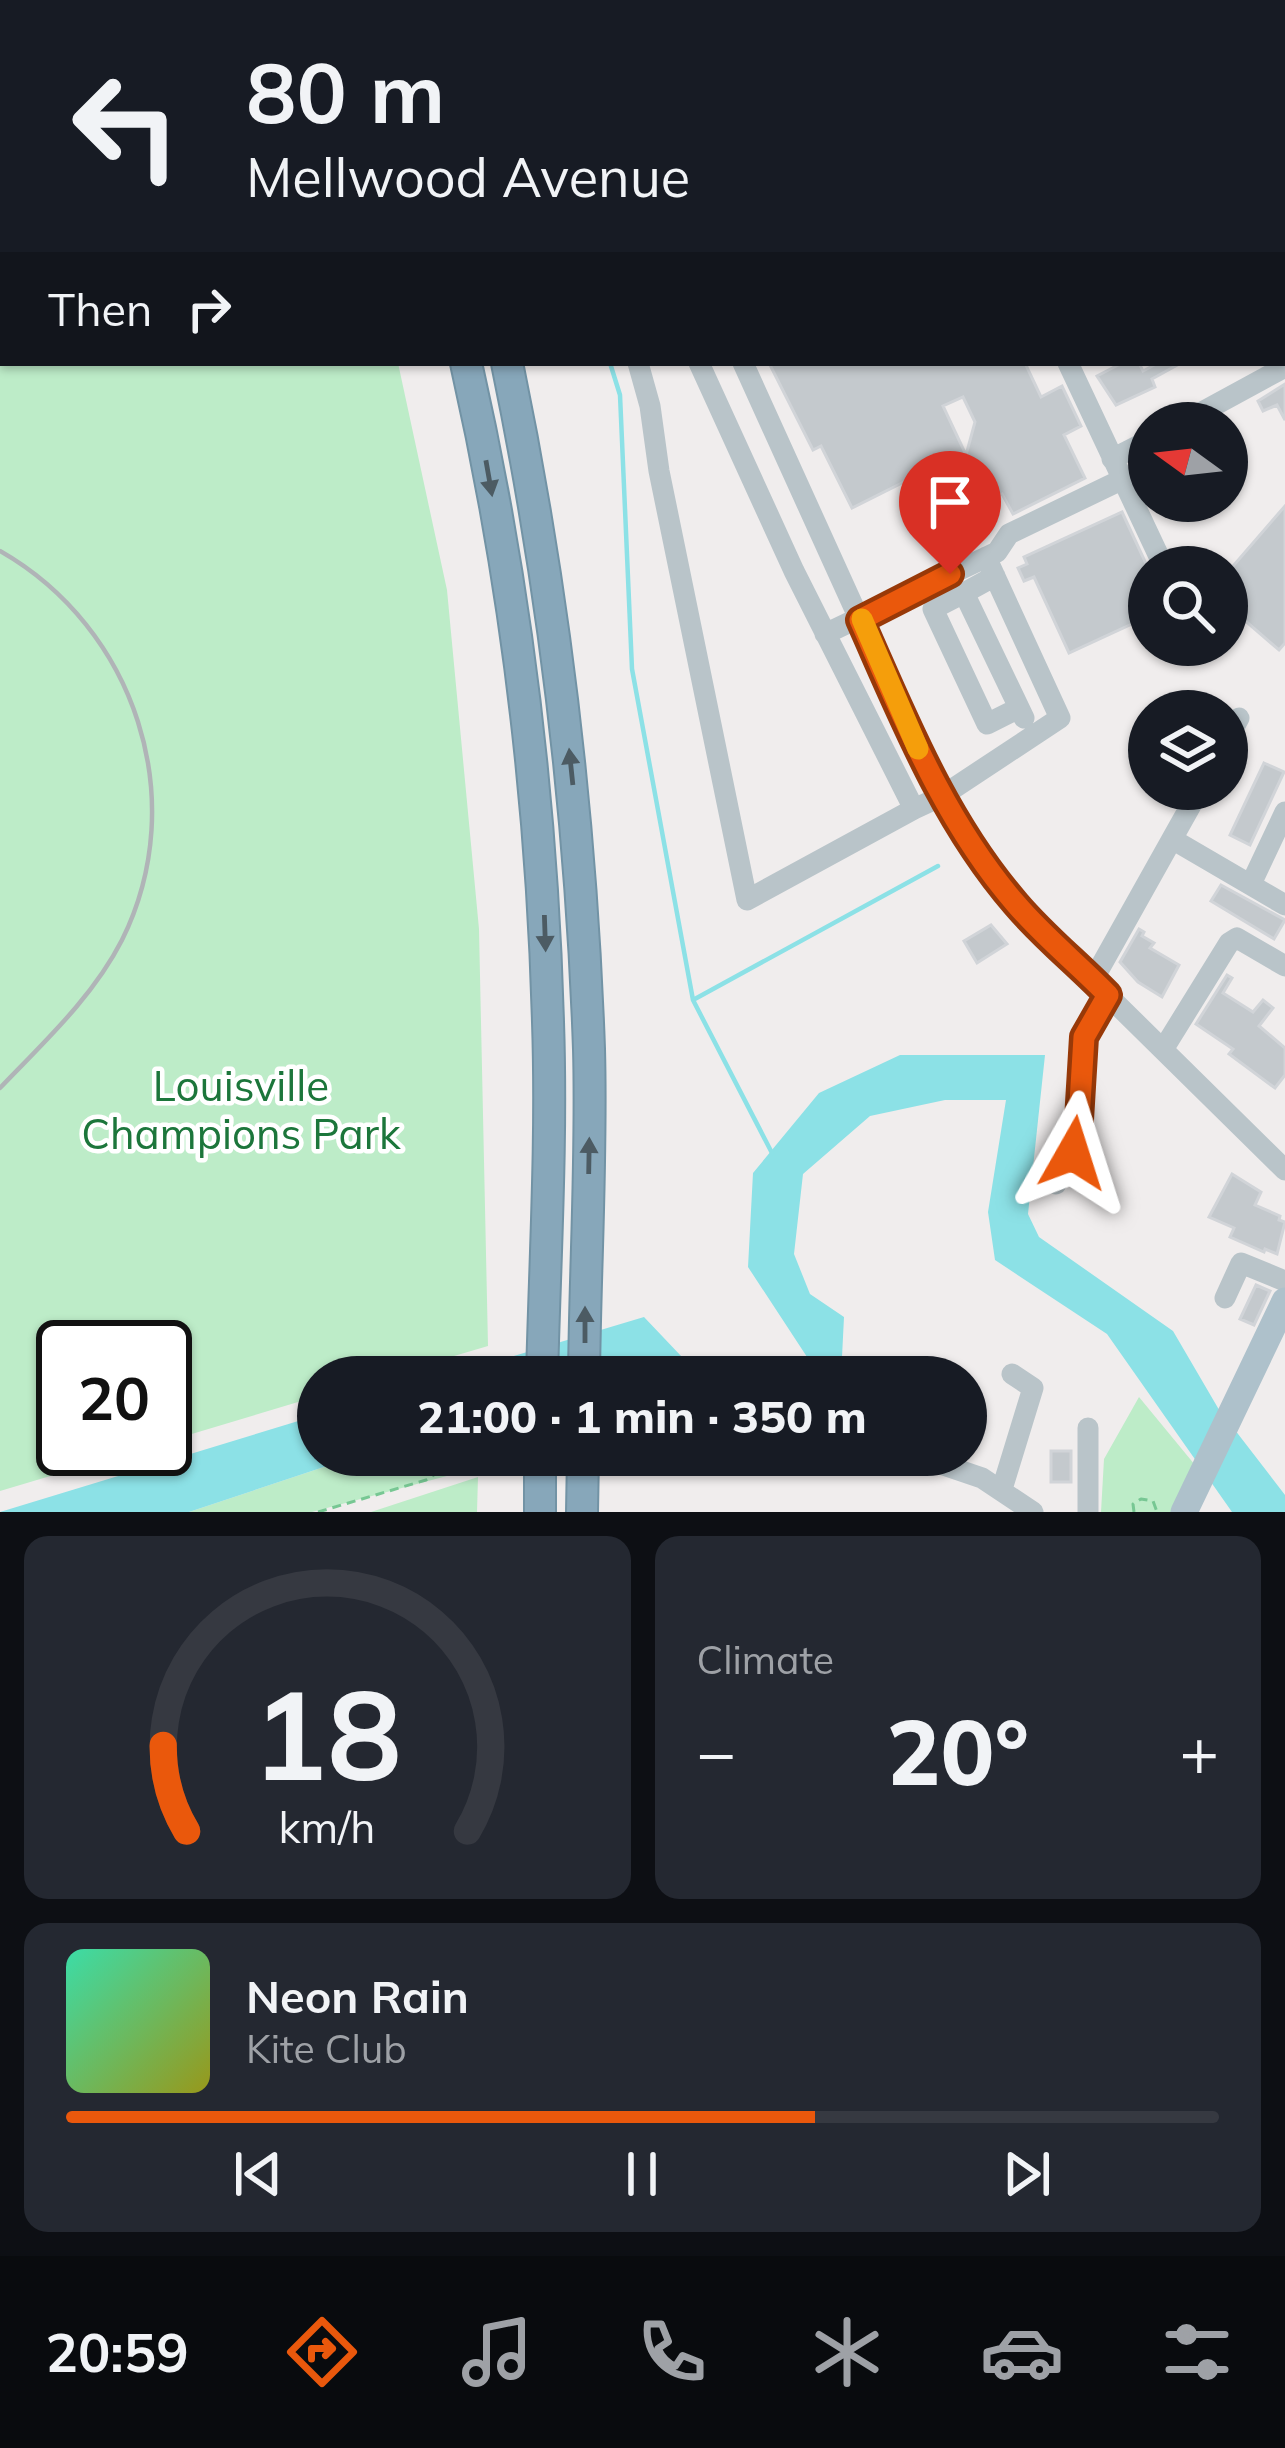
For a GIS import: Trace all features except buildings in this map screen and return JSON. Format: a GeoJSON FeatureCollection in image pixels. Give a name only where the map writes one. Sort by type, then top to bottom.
{"type":"FeatureCollection","features":[{"type":"Feature","properties":{"kind":"highway"},"geometry":{"type":"LineString","coordinates":[[467,366],[517,647],[543,903],[548,1023],[543,1356]]}},
{"type":"Feature","properties":{"kind":"highway"},"geometry":{"type":"LineString","coordinates":[[508,366],[554,625],[581,887],[589,1052],[584,1356]]}},
{"type":"Feature","properties":{"kind":"highway"},"geometry":{"type":"LineString","coordinates":[[540,1512],[541,1476]]}},
{"type":"Feature","properties":{"kind":"highway"},"geometry":{"type":"LineString","coordinates":[[582,1512],[583,1476]]}},
{"type":"Feature","properties":{"kind":"main road"},"geometry":{"type":"LineString","coordinates":[[1184,1512],[1285,1301]]}},
{"type":"Feature","properties":{"kind":"street"},"geometry":{"type":"LineString","coordinates":[[639,366],[747,900],[941,796],[1060,718],[991,567]]}},
{"type":"Feature","properties":{"kind":"street"},"geometry":{"type":"LineString","coordinates":[[700,366],[825,634],[914,809]]}},
{"type":"Feature","properties":{"kind":"street"},"geometry":{"type":"LineString","coordinates":[[744,366],[941,796],[1018,907],[1285,1170]]}},
{"type":"Feature","properties":{"kind":"street"},"geometry":{"type":"LineString","coordinates":[[1068,366],[1154,546]]}},
{"type":"Feature","properties":{"kind":"street"},"geometry":{"type":"LineString","coordinates":[[1221,402],[1285,368]]}},
{"type":"Feature","properties":{"kind":"street"},"geometry":{"type":"LineString","coordinates":[[1019,708],[987,724],[933,610],[964,593],[991,567],[1009,534],[1128,460]]}},
{"type":"Feature","properties":{"kind":"street"},"geometry":{"type":"LineString","coordinates":[[825,634],[991,567]]}},
{"type":"Feature","properties":{"kind":"street"},"geometry":{"type":"LineString","coordinates":[[964,593],[1032,735]]}},
{"type":"Feature","properties":{"kind":"street"},"geometry":{"type":"LineString","coordinates":[[1056,1184],[1078,1136],[1084,1037],[1101,987],[1188,810]]}},
{"type":"Feature","properties":{"kind":"street"},"geometry":{"type":"LineString","coordinates":[[1251,884],[1285,812]]}},
{"type":"Feature","properties":{"kind":"street"},"geometry":{"type":"LineString","coordinates":[[1172,839],[1285,905]]}},
{"type":"Feature","properties":{"kind":"street"},"geometry":{"type":"LineString","coordinates":[[1164,1048],[1228,943],[1237,938],[1284,962]]}},
{"type":"Feature","properties":{"kind":"street"},"geometry":{"type":"LineString","coordinates":[[1226,1298],[1241,1263],[1285,1281]]}},
{"type":"Feature","properties":{"kind":"street"},"geometry":{"type":"LineString","coordinates":[[992,1483],[1033,1388],[1012,1374]]}},
{"type":"Feature","properties":{"kind":"street"},"geometry":{"type":"LineString","coordinates":[[1088,1428],[1088,1512]]}},
{"type":"Feature","properties":{"kind":"street"},"geometry":{"type":"LineString","coordinates":[[973,1476],[992,1483],[1033,1512]]}},
{"type":"Feature","properties":{"kind":"path"},"geometry":{"type":"LineString","coordinates":[[318,1512],[432,1476]]}},
{"type":"Feature","properties":{"kind":"path"},"geometry":{"type":"LineString","coordinates":[[1133,1512],[1133,1504],[1146,1499],[1157,1505],[1157,1512]]}},
{"type":"Feature","properties":{"kind":"green space","name":"Louisville Champions Park"},"geometry":{"type":"Polygon","coordinates":[[[0,366],[399,366],[447,590],[479,929],[488,1346],[454,1356],[297,1356],[297,1402],[192,1434],[192,1320],[36,1320],[36,1476],[50,1476],[0,1491],[0,366]]]}},
{"type":"Feature","properties":{"kind":"green space"},"geometry":{"type":"Polygon","coordinates":[[[1139,1397],[1195,1465],[1174,1512],[1101,1512],[1104,1459],[1139,1397]]]}},
{"type":"Feature","properties":{"kind":"green space"},"geometry":{"type":"Polygon","coordinates":[[[297,1476],[447,1476],[312,1512],[189,1512],[297,1476]]]}},
{"type":"Feature","properties":{"kind":"green space"},"geometry":{"type":"Polygon","coordinates":[[[478,1477],[477,1512],[371,1512],[478,1477]]]}},
{"type":"Feature","properties":{"kind":"water"},"geometry":{"type":"Polygon","coordinates":[[[900,1055],[1045,1055],[1028,1214],[1039,1237],[1173,1331],[1218,1408],[1285,1495],[1285,1512],[1232,1512],[1107,1334],[995,1260],[988,1212],[1006,1100],[945,1100],[870,1116],[803,1174],[794,1254],[810,1294],[844,1317],[842,1356],[806,1356],[748,1267],[753,1173],[819,1093],[900,1055]]]}},
{"type":"Feature","properties":{"kind":"water"},"geometry":{"type":"Polygon","coordinates":[[[644,1317],[681,1356],[514,1356],[644,1317]]]}},
{"type":"Feature","properties":{"kind":"water"},"geometry":{"type":"Polygon","coordinates":[[[297,1421],[297,1476],[189,1512],[0,1512],[118,1476],[192,1476],[192,1453],[297,1421]]]}},
{"type":"Feature","properties":{"kind":"waterway"},"geometry":{"type":"LineString","coordinates":[[611,366],[620,395],[632,669],[693,1000],[772,1153]]}},
{"type":"Feature","properties":{"kind":"waterway"},"geometry":{"type":"LineString","coordinates":[[693,1000],[938,866]]}},
{"type":"Feature","properties":{"kind":"railway"},"geometry":{"type":"LineString","coordinates":[[0,551],[47,584],[86,624],[116,671],[138,721],[150,775],[151,831],[142,886],[110,961],[67,1018],[0,1088]]}},
{"type":"Feature","properties":{"kind":"slow traffic"},"geometry":{"type":"LineString","coordinates":[[862,619],[918,749]]}},
{"type":"Feature","properties":{"kind":"route"},"geometry":{"type":"LineString","coordinates":[[950,574],[860,620],[937,789],[959,825],[1018,907],[1108,995],[1084,1037],[1073,1153]]}}]}
